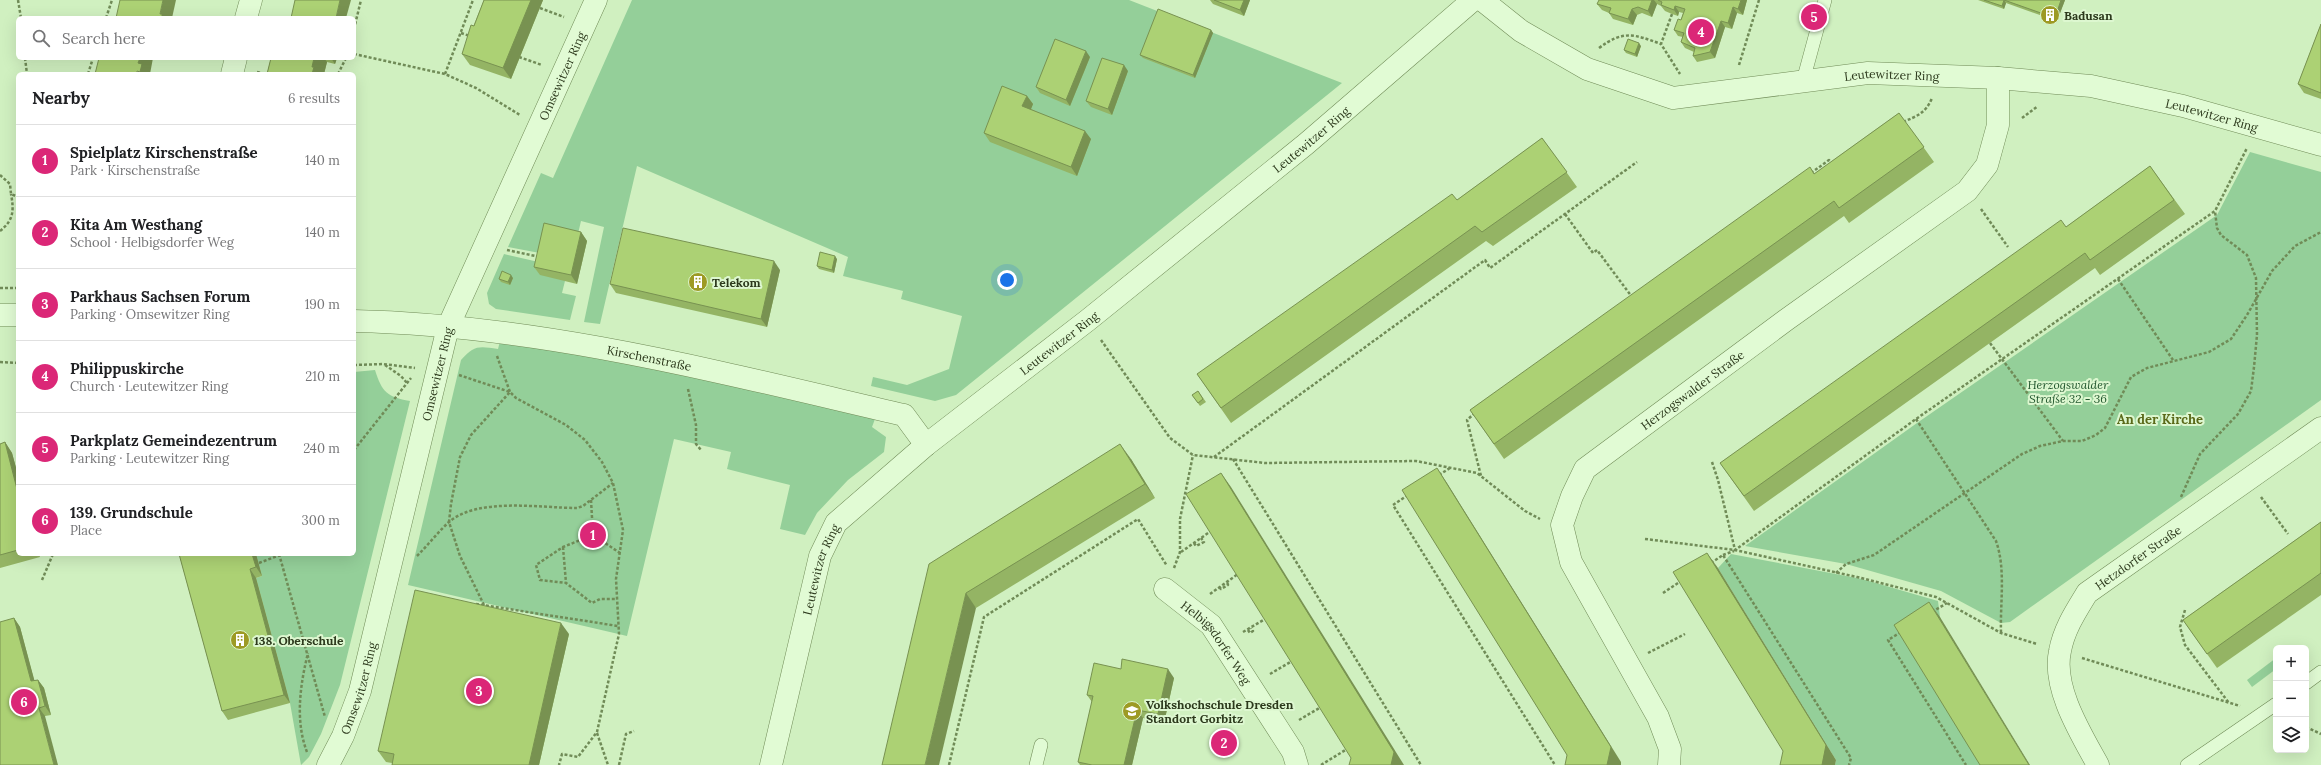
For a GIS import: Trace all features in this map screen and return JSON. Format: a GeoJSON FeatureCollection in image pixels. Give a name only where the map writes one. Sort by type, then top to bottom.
{"type":"FeatureCollection","features":[{"type":"Feature","properties":{"kind":"street"},"geometry":{"type":"LineString","coordinates":[[247,16],[251,0]]}},
{"type":"Feature","properties":{"kind":"street","name":"Omsewitzer Ring"},"geometry":{"type":"LineString","coordinates":[[319,761],[343,736],[360,691],[448,327],[596,0]]}},
{"type":"Feature","properties":{"kind":"street","name":"Leutewitzer Ring"},"geometry":{"type":"LineString","coordinates":[[771,765],[820,556],[836,523],[926,445],[1088,320],[1306,144],[1473,0]]}},
{"type":"Feature","properties":{"kind":"street","name":"Leutewitzer Ring"},"geometry":{"type":"LineString","coordinates":[[1482,0],[1521,31],[1587,69],[1673,98],[1868,73],[1998,78],[2091,86],[2183,106],[2321,145]]}},
{"type":"Feature","properties":{"kind":"street"},"geometry":{"type":"LineString","coordinates":[[232,72],[236,60]]}},
{"type":"Feature","properties":{"kind":"street","name":"Herzogswalder Straße"},"geometry":{"type":"LineString","coordinates":[[1562,525],[1572,496],[1586,469],[1792,316],[1967,191],[1987,165],[1998,125],[1998,78]]}},
{"type":"Feature","properties":{"kind":"street"},"geometry":{"type":"LineString","coordinates":[[0,315],[16,315]]}},
{"type":"Feature","properties":{"kind":"street","name":"Kirschenstraße"},"geometry":{"type":"LineString","coordinates":[[356,321],[448,327],[572,342],[688,365],[904,415],[926,445]]}},
{"type":"Feature","properties":{"kind":"street","name":"Hetzdorfer Straße"},"geometry":{"type":"LineString","coordinates":[[2098,765],[2068,707],[2061,678],[2059,651],[2071,619],[2087,593],[2183,527],[2321,428]]}},
{"type":"Feature","properties":{"kind":"street"},"geometry":{"type":"LineString","coordinates":[[1562,525],[1571,562],[1658,717],[1670,749],[1669,765]]}},
{"type":"Feature","properties":{"kind":"street","name":"Helbigsdorfer Weg"},"geometry":{"type":"LineString","coordinates":[[1165,589],[1212,624],[1293,752],[1297,765]]}},
{"type":"Feature","properties":{"kind":"lane"},"geometry":{"type":"LineString","coordinates":[[1803,81],[1825,0]]}},
{"type":"Feature","properties":{"kind":"lane"},"geometry":{"type":"LineString","coordinates":[[2309,681],[2321,672]]}},
{"type":"Feature","properties":{"kind":"lane"},"geometry":{"type":"LineString","coordinates":[[2187,765],[2273,706]]}},
{"type":"Feature","properties":{"kind":"lane"},"geometry":{"type":"LineString","coordinates":[[1036,765],[1041,745]]}},
{"type":"Feature","properties":{"kind":"path"},"geometry":{"type":"LineString","coordinates":[[18,0],[21,16]]}},
{"type":"Feature","properties":{"kind":"path"},"geometry":{"type":"LineString","coordinates":[[107,16],[112,0]]}},
{"type":"Feature","properties":{"kind":"path"},"geometry":{"type":"LineString","coordinates":[[356,21],[361,0]]}},
{"type":"Feature","properties":{"kind":"path"},"geometry":{"type":"LineString","coordinates":[[445,74],[473,0]]}},
{"type":"Feature","properties":{"kind":"path"},"geometry":{"type":"LineString","coordinates":[[1731,91],[1759,0]]}},
{"type":"Feature","properties":{"kind":"path"},"geometry":{"type":"LineString","coordinates":[[540,8],[567,18]]}},
{"type":"Feature","properties":{"kind":"path"},"geometry":{"type":"LineString","coordinates":[[1661,44],[1672,14]]}},
{"type":"Feature","properties":{"kind":"path"},"geometry":{"type":"LineString","coordinates":[[461,33],[473,38]]}},
{"type":"Feature","properties":{"kind":"path"},"geometry":{"type":"LineString","coordinates":[[1587,69],[1599,47],[1623,34],[1641,36],[1661,44],[1679,71],[1686,96]]}},
{"type":"Feature","properties":{"kind":"path"},"geometry":{"type":"LineString","coordinates":[[356,54],[445,74],[476,88],[539,127]]}},
{"type":"Feature","properties":{"kind":"path"},"geometry":{"type":"LineString","coordinates":[[519,58],[545,66]]}},
{"type":"Feature","properties":{"kind":"path"},"geometry":{"type":"LineString","coordinates":[[25,60],[27,72]]}},
{"type":"Feature","properties":{"kind":"path"},"geometry":{"type":"LineString","coordinates":[[89,72],[92,60]]}},
{"type":"Feature","properties":{"kind":"path"},"geometry":{"type":"LineString","coordinates":[[339,72],[345,60]]}},
{"type":"Feature","properties":{"kind":"path"},"geometry":{"type":"LineString","coordinates":[[1899,123],[1920,116],[1928,107],[1935,91],[1934,75]]}},
{"type":"Feature","properties":{"kind":"path"},"geometry":{"type":"LineString","coordinates":[[2020,119],[2037,106],[2042,106]]}},
{"type":"Feature","properties":{"kind":"path"},"geometry":{"type":"LineString","coordinates":[[1710,563],[1734,550],[1916,419],[2215,211],[2247,148],[2254,126]]}},
{"type":"Feature","properties":{"kind":"path"},"geometry":{"type":"LineString","coordinates":[[2241,146],[2255,150]]}},
{"type":"Feature","properties":{"kind":"path"},"geometry":{"type":"LineString","coordinates":[[1809,175],[1814,171],[1817,174],[1837,159]]}},
{"type":"Feature","properties":{"kind":"path"},"geometry":{"type":"LineString","coordinates":[[1213,457],[1485,260],[1490,268],[1637,162]]}},
{"type":"Feature","properties":{"kind":"path"},"geometry":{"type":"LineString","coordinates":[[0,175],[10,184],[14,209],[8,225],[0,231]]}},
{"type":"Feature","properties":{"kind":"path"},"geometry":{"type":"LineString","coordinates":[[11,194],[16,196]]}},
{"type":"Feature","properties":{"kind":"path"},"geometry":{"type":"LineString","coordinates":[[1983,211],[2008,247]]}},
{"type":"Feature","properties":{"kind":"path"},"geometry":{"type":"LineString","coordinates":[[2183,527],[2173,513],[2200,454],[2238,414],[2251,391],[2257,335],[2256,278],[2247,255],[2221,235],[2217,228],[2215,211]]}},
{"type":"Feature","properties":{"kind":"path"},"geometry":{"type":"LineString","coordinates":[[1565,214],[1593,253],[1597,250],[1633,299],[1640,295]]}},
{"type":"Feature","properties":{"kind":"path"},"geometry":{"type":"LineString","coordinates":[[1836,573],[1846,564],[1874,555],[2022,454],[2040,446],[2063,441],[2082,441],[2096,435],[2105,428],[2131,377],[2147,368],[2173,360],[2209,352],[2231,339],[2272,271],[2295,246],[2321,232]]}},
{"type":"Feature","properties":{"kind":"path"},"geometry":{"type":"LineString","coordinates":[[518,253],[544,258]]}},
{"type":"Feature","properties":{"kind":"path"},"geometry":{"type":"LineString","coordinates":[[2118,279],[2173,360]]}},
{"type":"Feature","properties":{"kind":"path"},"geometry":{"type":"LineString","coordinates":[[0,288],[16,288]]}},
{"type":"Feature","properties":{"kind":"path"},"geometry":{"type":"LineString","coordinates":[[1088,320],[1170,438],[1193,455],[1265,463],[1416,461],[1477,473],[1525,511],[1548,523],[1562,525]]}},
{"type":"Feature","properties":{"kind":"path"},"geometry":{"type":"LineString","coordinates":[[1990,343],[2003,358],[2063,441]]}},
{"type":"Feature","properties":{"kind":"path"},"geometry":{"type":"LineString","coordinates":[[496,349],[510,392]]}},
{"type":"Feature","properties":{"kind":"path"},"geometry":{"type":"LineString","coordinates":[[0,362],[16,363]]}},
{"type":"Feature","properties":{"kind":"path"},"geometry":{"type":"LineString","coordinates":[[356,365],[383,364],[420,369],[407,383],[356,447]]}},
{"type":"Feature","properties":{"kind":"path"},"geometry":{"type":"LineString","coordinates":[[383,364],[392,369],[407,383],[410,389]]}},
{"type":"Feature","properties":{"kind":"path"},"geometry":{"type":"LineString","coordinates":[[688,365],[687,385],[696,425],[696,444],[701,450]]}},
{"type":"Feature","properties":{"kind":"path"},"geometry":{"type":"LineString","coordinates":[[457,374],[510,392],[516,398],[538,408],[566,425],[585,440],[602,462],[613,483],[623,530],[616,579],[619,634],[597,732],[578,757],[562,754],[559,765]]}},
{"type":"Feature","properties":{"kind":"path"},"geometry":{"type":"LineString","coordinates":[[484,605],[460,556],[449,522],[460,457],[471,435],[510,392]]}},
{"type":"Feature","properties":{"kind":"path"},"geometry":{"type":"LineString","coordinates":[[1480,410],[1467,420],[1481,476]]}},
{"type":"Feature","properties":{"kind":"path"},"geometry":{"type":"LineString","coordinates":[[1916,419],[1996,541],[2000,552],[2001,633]]}},
{"type":"Feature","properties":{"kind":"path"},"geometry":{"type":"LineString","coordinates":[[1165,589],[1180,552],[1180,519],[1193,455]]}},
{"type":"Feature","properties":{"kind":"path"},"geometry":{"type":"LineString","coordinates":[[1233,460],[1422,765]]}},
{"type":"Feature","properties":{"kind":"path"},"geometry":{"type":"LineString","coordinates":[[1712,462],[1718,480],[1734,550]]}},
{"type":"Feature","properties":{"kind":"path"},"geometry":{"type":"LineString","coordinates":[[1438,476],[1450,468]]}},
{"type":"Feature","properties":{"kind":"path"},"geometry":{"type":"LineString","coordinates":[[2248,479],[2288,534]]}},
{"type":"Feature","properties":{"kind":"path"},"geometry":{"type":"LineString","coordinates":[[416,558],[449,522],[469,510],[494,507],[577,508],[591,500],[613,483]]}},
{"type":"Feature","properties":{"kind":"path"},"geometry":{"type":"LineString","coordinates":[[1412,492],[1393,505],[1555,765]]}},
{"type":"Feature","properties":{"kind":"path"},"geometry":{"type":"LineString","coordinates":[[591,500],[593,535]]}},
{"type":"Feature","properties":{"kind":"path"},"geometry":{"type":"LineString","coordinates":[[949,765],[984,617],[1138,519],[1163,561]]}},
{"type":"Feature","properties":{"kind":"path"},"geometry":{"type":"LineString","coordinates":[[1180,552],[1211,531]]}},
{"type":"Feature","properties":{"kind":"path"},"geometry":{"type":"LineString","coordinates":[[593,535],[620,553]]}},
{"type":"Feature","properties":{"kind":"path"},"geometry":{"type":"LineString","coordinates":[[593,535],[563,547],[536,565],[540,580],[566,583],[592,603],[600,599],[616,599]]}},
{"type":"Feature","properties":{"kind":"path"},"geometry":{"type":"LineString","coordinates":[[1645,539],[1734,550],[1936,597],[2001,633],[2229,703],[2264,712]]}},
{"type":"Feature","properties":{"kind":"path"},"geometry":{"type":"LineString","coordinates":[[563,547],[566,583]]}},
{"type":"Feature","properties":{"kind":"path"},"geometry":{"type":"LineString","coordinates":[[1723,555],[1851,758],[1849,765]]}},
{"type":"Feature","properties":{"kind":"path"},"geometry":{"type":"LineString","coordinates":[[42,580],[52,556]]}},
{"type":"Feature","properties":{"kind":"path"},"geometry":{"type":"LineString","coordinates":[[258,563],[277,556]]}},
{"type":"Feature","properties":{"kind":"path"},"geometry":{"type":"LineString","coordinates":[[280,556],[321,700]]}},
{"type":"Feature","properties":{"kind":"path"},"geometry":{"type":"LineString","coordinates":[[1226,582],[1238,574]]}},
{"type":"Feature","properties":{"kind":"path"},"geometry":{"type":"LineString","coordinates":[[1663,593],[1683,580]]}},
{"type":"Feature","properties":{"kind":"path"},"geometry":{"type":"LineString","coordinates":[[469,603],[618,626]]}},
{"type":"Feature","properties":{"kind":"path"},"geometry":{"type":"LineString","coordinates":[[1927,615],[1947,603]]}},
{"type":"Feature","properties":{"kind":"path"},"geometry":{"type":"LineString","coordinates":[[2185,610],[2180,628],[2185,645],[2229,703]]}},
{"type":"Feature","properties":{"kind":"path"},"geometry":{"type":"LineString","coordinates":[[1251,628],[1266,619]]}},
{"type":"Feature","properties":{"kind":"path"},"geometry":{"type":"LineString","coordinates":[[1908,628],[1888,640],[1966,765]]}},
{"type":"Feature","properties":{"kind":"path"},"geometry":{"type":"LineString","coordinates":[[1629,663],[1685,634]]}},
{"type":"Feature","properties":{"kind":"path"},"geometry":{"type":"LineString","coordinates":[[308,653],[301,683],[300,708],[302,730],[319,761]]}},
{"type":"Feature","properties":{"kind":"path"},"geometry":{"type":"LineString","coordinates":[[1274,672],[1292,661]]}},
{"type":"Feature","properties":{"kind":"path"},"geometry":{"type":"LineString","coordinates":[[2309,728],[2321,734]]}},
{"type":"Feature","properties":{"kind":"path"},"geometry":{"type":"LineString","coordinates":[[619,765],[626,734],[634,731]]}},
{"type":"Feature","properties":{"kind":"path"},"geometry":{"type":"LineString","coordinates":[[597,732],[608,765]]}},
{"type":"Feature","properties":{"kind":"path"},"geometry":{"type":"LineString","coordinates":[[1321,765],[1347,749]]}},
{"type":"Feature","properties":{"kind":"green space"},"geometry":{"type":"Polygon","coordinates":[[[632,0],[1129,0],[1342,83],[956,395],[935,401],[871,386],[873,377],[907,385],[949,369],[962,316],[901,299],[903,291],[843,276],[848,257],[637,166],[600,324],[584,322],[604,227],[581,221],[577,238],[545,254],[508,247],[541,173],[553,178],[632,0]]]}},
{"type":"Feature","properties":{"kind":"green space","name":"Herzogswalder Straße 32 - 36"},"geometry":{"type":"Polygon","coordinates":[[[2250,152],[2321,172],[2321,400],[2010,622],[2001,623],[1941,591],[1846,564],[1745,546],[1917,423],[2217,215],[2250,152]]]}},
{"type":"Feature","properties":{"kind":"green space"},"geometry":{"type":"Polygon","coordinates":[[[504,254],[543,263],[565,281],[562,293],[576,296],[570,320],[496,309],[489,304],[487,293],[504,254]]]}},
{"type":"Feature","properties":{"kind":"green space"},"geometry":{"type":"Polygon","coordinates":[[[500,341],[642,364],[875,419],[872,427],[886,437],[884,452],[848,480],[817,513],[805,535],[780,529],[790,485],[727,469],[731,452],[674,439],[627,636],[408,585],[461,360],[473,349],[486,347],[498,349],[500,341]]]}},
{"type":"Feature","properties":{"kind":"green space"},"geometry":{"type":"Polygon","coordinates":[[[375,370],[380,384],[386,392],[396,398],[410,401],[340,685],[321,734],[309,757],[301,765],[290,703],[256,578],[262,576],[257,556],[356,556],[356,372],[375,370]]]}},
{"type":"Feature","properties":{"kind":"green space"},"geometry":{"type":"Polygon","coordinates":[[[1731,554],[1862,579],[1938,601],[1940,617],[1981,765],[1835,765],[1836,760],[1718,568],[1731,554]]]}},
{"type":"Feature","properties":{"kind":"green space"},"geometry":{"type":"Polygon","coordinates":[[[2273,660],[2273,671],[2252,687],[2247,680],[2273,660]]]}},
{"type":"Feature","properties":{"kind":"building"},"geometry":{"type":"Polygon","coordinates":[[[120,0],[163,0],[160,14],[162,14],[162,16],[116,16],[120,0]]]}},
{"type":"Feature","properties":{"kind":"building"},"geometry":{"type":"Polygon","coordinates":[[[295,0],[340,0],[336,16],[291,16],[295,0]]]}},
{"type":"Feature","properties":{"kind":"building"},"geometry":{"type":"Polygon","coordinates":[[[484,0],[531,0],[503,68],[462,54],[471,25],[474,26],[484,0]]]}},
{"type":"Feature","properties":{"kind":"building"},"geometry":{"type":"Polygon","coordinates":[[[1214,0],[1244,0],[1240,10],[1214,0]]]}},
{"type":"Feature","properties":{"kind":"building"},"geometry":{"type":"Polygon","coordinates":[[[1599,0],[1652,0],[1648,11],[1638,7],[1632,9],[1628,19],[1609,13],[1611,8],[1597,4],[1599,0]]]}},
{"type":"Feature","properties":{"kind":"building"},"geometry":{"type":"Polygon","coordinates":[[[1658,0],[1741,0],[1738,9],[1733,7],[1728,23],[1721,21],[1710,52],[1693,56],[1695,48],[1681,42],[1684,33],[1674,30],[1678,19],[1681,20],[1685,9],[1675,6],[1674,10],[1661,5],[1662,2],[1658,0]]]}},
{"type":"Feature","properties":{"kind":"building"},"geometry":{"type":"Polygon","coordinates":[[[1984,0],[2004,0],[2002,6],[1984,0]]]}},
{"type":"Feature","properties":{"kind":"building","name":"Badusan"},"geometry":{"type":"Polygon","coordinates":[[[2004,0],[2061,0],[2055,18],[2004,0]]]}},
{"type":"Feature","properties":{"kind":"building"},"geometry":{"type":"Polygon","coordinates":[[[1158,9],[1211,30],[1193,75],[1140,55],[1158,9]]]}},
{"type":"Feature","properties":{"kind":"building"},"geometry":{"type":"Polygon","coordinates":[[[2321,24],[2321,93],[2298,84],[2321,24]]]}},
{"type":"Feature","properties":{"kind":"building"},"geometry":{"type":"Polygon","coordinates":[[[1055,39],[1086,51],[1066,100],[1036,87],[1055,39]]]}},
{"type":"Feature","properties":{"kind":"building"},"geometry":{"type":"Polygon","coordinates":[[[1628,39],[1639,43],[1635,54],[1624,50],[1628,39]]]}},
{"type":"Feature","properties":{"kind":"building"},"geometry":{"type":"Polygon","coordinates":[[[1102,58],[1124,65],[1108,109],[1086,101],[1102,58]]]}},
{"type":"Feature","properties":{"kind":"building"},"geometry":{"type":"Polygon","coordinates":[[[98,60],[139,60],[138,63],[142,64],[140,72],[96,72],[98,60]]]}},
{"type":"Feature","properties":{"kind":"building"},"geometry":{"type":"Polygon","coordinates":[[[270,60],[314,60],[313,72],[268,72],[270,60]]]}},
{"type":"Feature","properties":{"kind":"building"},"geometry":{"type":"Polygon","coordinates":[[[1002,86],[1027,96],[1022,106],[1085,131],[1071,167],[984,133],[1002,86]]]}},
{"type":"Feature","properties":{"kind":"building"},"geometry":{"type":"Polygon","coordinates":[[[1899,113],[1924,147],[1839,208],[1834,201],[1494,444],[1470,410],[1810,167],[1814,174],[1899,113]]]}},
{"type":"Feature","properties":{"kind":"building"},"geometry":{"type":"Polygon","coordinates":[[[1542,138],[1567,172],[1482,232],[1475,226],[1221,408],[1197,374],[1452,194],[1457,200],[1542,138]]]}},
{"type":"Feature","properties":{"kind":"building"},"geometry":{"type":"Polygon","coordinates":[[[2150,166],[2174,200],[2090,260],[2085,253],[1744,496],[1720,463],[2061,220],[2066,227],[2150,166]]]}},
{"type":"Feature","properties":{"kind":"building"},"geometry":{"type":"Polygon","coordinates":[[[544,223],[581,232],[571,275],[534,267],[544,223]]]}},
{"type":"Feature","properties":{"kind":"building","name":"Telekom"},"geometry":{"type":"Polygon","coordinates":[[[623,228],[774,261],[761,319],[610,284],[623,228]]]}},
{"type":"Feature","properties":{"kind":"building"},"geometry":{"type":"Polygon","coordinates":[[[820,252],[835,256],[832,270],[817,266],[820,252]]]}},
{"type":"Feature","properties":{"kind":"building"},"geometry":{"type":"Polygon","coordinates":[[[502,271],[511,275],[508,282],[499,279],[502,271]]]}},
{"type":"Feature","properties":{"kind":"building"},"geometry":{"type":"Polygon","coordinates":[[[1198,391],[1203,399],[1198,403],[1192,395],[1198,391]]]}},
{"type":"Feature","properties":{"kind":"building"},"geometry":{"type":"Polygon","coordinates":[[[5,442],[16,485],[16,551],[0,555],[0,444],[5,442]]]}},
{"type":"Feature","properties":{"kind":"building"},"geometry":{"type":"Polygon","coordinates":[[[1120,444],[1145,484],[966,593],[925,765],[882,765],[929,564],[1120,444]]]}},
{"type":"Feature","properties":{"kind":"building"},"geometry":{"type":"Polygon","coordinates":[[[1437,468],[1611,747],[1607,765],[1565,765],[1567,755],[1402,490],[1437,468]]]}},
{"type":"Feature","properties":{"kind":"building"},"geometry":{"type":"Polygon","coordinates":[[[1221,473],[1394,752],[1391,765],[1349,765],[1351,758],[1186,494],[1221,473]]]}},
{"type":"Feature","properties":{"kind":"building"},"geometry":{"type":"Polygon","coordinates":[[[2321,522],[2321,573],[2207,654],[2183,620],[2321,522]]]}},
{"type":"Feature","properties":{"kind":"building"},"geometry":{"type":"Polygon","coordinates":[[[1707,553],[1826,745],[1822,765],[1780,765],[1783,751],[1673,572],[1707,553]]]}},
{"type":"Feature","properties":{"kind":"building","name":"138. Oberschule"},"geometry":{"type":"Polygon","coordinates":[[[180,556],[253,556],[256,567],[250,569],[284,695],[222,711],[180,556]]]}},
{"type":"Feature","properties":{"kind":"building"},"geometry":{"type":"Polygon","coordinates":[[[415,590],[561,623],[529,765],[392,765],[394,754],[378,751],[415,590]]]}},
{"type":"Feature","properties":{"kind":"building"},"geometry":{"type":"Polygon","coordinates":[[[1929,602],[2029,765],[1980,765],[1894,625],[1929,602]]]}},
{"type":"Feature","properties":{"kind":"building"},"geometry":{"type":"Polygon","coordinates":[[[14,618],[31,681],[38,680],[45,706],[39,708],[54,765],[0,765],[0,622],[14,618]]]}},
{"type":"Feature","properties":{"kind":"building","name":"Volkshochschule Dresden Standort Gorbitz"},"geometry":{"type":"Polygon","coordinates":[[[1122,659],[1168,669],[1158,714],[1137,710],[1124,765],[1092,765],[1078,762],[1093,696],[1087,695],[1094,663],[1121,669],[1122,659]]]}},
{"type":"Feature","properties":{"kind":"place","name":"Badusan"},"geometry":{"type":"Point","coordinates":[2050,15]}},
{"type":"Feature","properties":{"kind":"place","name":"Parkplatz Gemeindezentrum"},"geometry":{"type":"Point","coordinates":[1814,17]}},
{"type":"Feature","properties":{"kind":"place","name":"Philippuskirche"},"geometry":{"type":"Point","coordinates":[1701,32]}},
{"type":"Feature","properties":{"kind":"place","name":"Telekom"},"geometry":{"type":"Point","coordinates":[698,282]}},
{"type":"Feature","properties":{"kind":"place","name":"Spielplatz Kirschenstraße"},"geometry":{"type":"Point","coordinates":[593,535]}},
{"type":"Feature","properties":{"kind":"place","name":"138. Oberschule"},"geometry":{"type":"Point","coordinates":[240,640]}},
{"type":"Feature","properties":{"kind":"place","name":"Parkhaus Sachsen Forum"},"geometry":{"type":"Point","coordinates":[479,691]}},
{"type":"Feature","properties":{"kind":"place","name":"139. Grundschule"},"geometry":{"type":"Point","coordinates":[24,702]}},
{"type":"Feature","properties":{"kind":"place","name":"Volkshochschule Dresden Standort Gorbitz"},"geometry":{"type":"Point","coordinates":[1132,711]}},
{"type":"Feature","properties":{"kind":"place","name":"Kita Am Westhang"},"geometry":{"type":"Point","coordinates":[1224,743]}},
{"type":"Feature","properties":{"kind":"district","name":"An der Kirche"},"geometry":{"type":"Point","coordinates":[2160,419]}}]}
